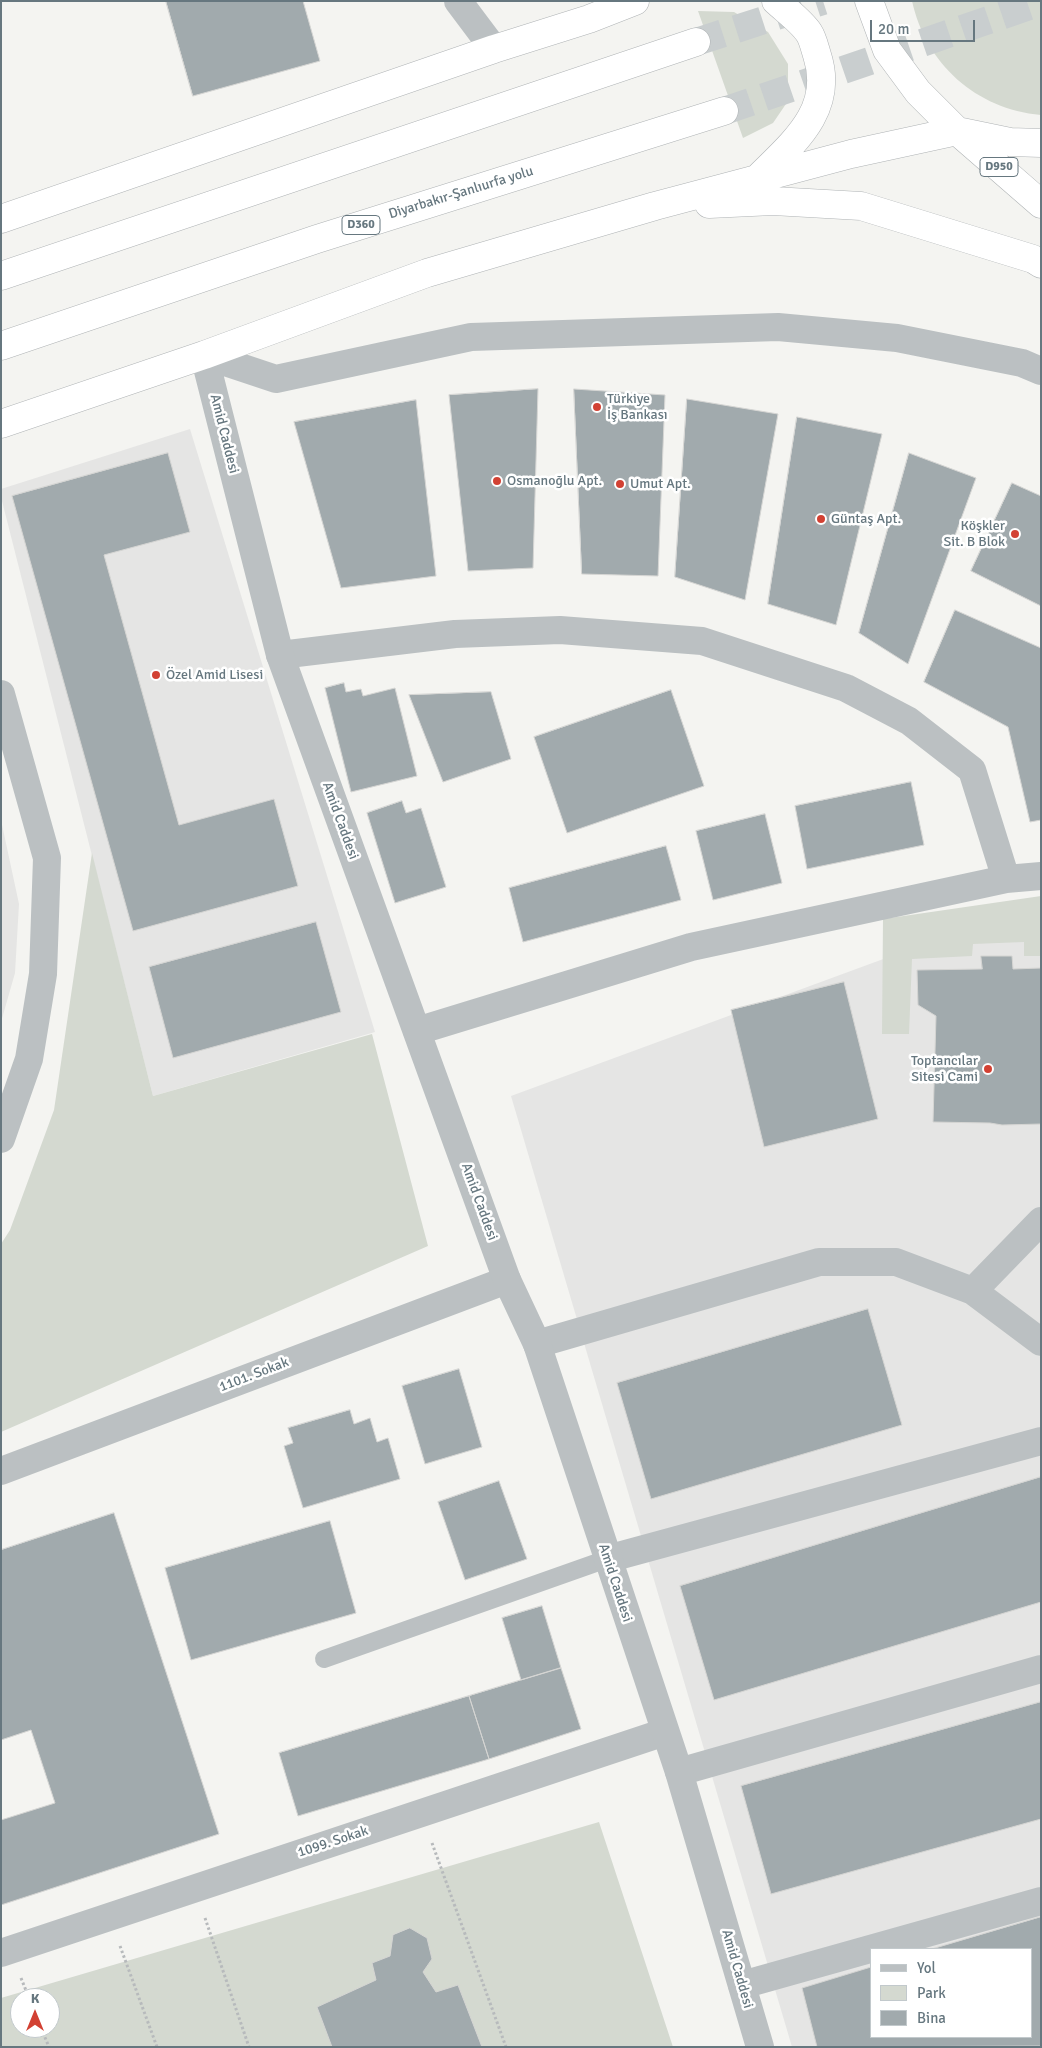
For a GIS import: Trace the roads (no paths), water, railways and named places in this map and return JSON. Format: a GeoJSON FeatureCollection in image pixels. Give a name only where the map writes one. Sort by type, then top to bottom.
{"type":"FeatureCollection","features":[{"type":"Feature","properties":{"kind":"highway"},"geometry":{"type":"LineString","coordinates":[[1,219],[494,49],[589,19],[635,1]]}},
{"type":"Feature","properties":{"kind":"highway"},"geometry":{"type":"LineString","coordinates":[[757,179],[794,143],[813,117],[819,103],[821,67],[810,34],[776,1]]}},
{"type":"Feature","properties":{"kind":"highway"},"geometry":{"type":"LineString","coordinates":[[869,1],[887,50],[918,92],[957,130]]}},
{"type":"Feature","properties":{"kind":"highway"},"geometry":{"type":"LineString","coordinates":[[1,276],[696,42]]}},
{"type":"Feature","properties":{"kind":"highway","name":"Diyarbakır-Şanlıurfa yolu"},"geometry":{"type":"LineString","coordinates":[[1,346],[317,238],[724,111]]}},
{"type":"Feature","properties":{"kind":"highway"},"geometry":{"type":"LineString","coordinates":[[1,424],[204,355],[427,273],[655,206],[851,154],[957,130],[1010,142],[1041,143]]}},
{"type":"Feature","properties":{"kind":"highway","name":"D950"},"geometry":{"type":"LineString","coordinates":[[957,130],[1041,204]]}},
{"type":"Feature","properties":{"kind":"highway"},"geometry":{"type":"LineString","coordinates":[[655,206],[773,201],[861,206],[1033,259],[1041,264]]}},
{"type":"Feature","properties":{"kind":"street"},"geometry":{"type":"LineString","coordinates":[[458,1],[494,49]]}},
{"type":"Feature","properties":{"kind":"street"},"geometry":{"type":"LineString","coordinates":[[204,355],[276,379],[471,337],[778,327],[897,338],[1022,363],[1041,371]]}},
{"type":"Feature","properties":{"kind":"street","name":"Amid Caddesi"},"geometry":{"type":"LineString","coordinates":[[204,355],[280,655],[507,1280],[537,1344],[679,1772],[760,2047]]}},
{"type":"Feature","properties":{"kind":"street"},"geometry":{"type":"LineString","coordinates":[[280,655],[464,633],[560,630],[702,641],[846,688],[908,721],[972,770],[1006,879]]}},
{"type":"Feature","properties":{"kind":"street"},"geometry":{"type":"LineString","coordinates":[[1,694],[47,858],[43,974],[29,1059],[1,1139]]}},
{"type":"Feature","properties":{"kind":"street"},"geometry":{"type":"LineString","coordinates":[[417,1031],[691,947],[1006,879],[1041,876]]}},
{"type":"Feature","properties":{"kind":"street"},"geometry":{"type":"LineString","coordinates":[[973,1291],[1041,1221]]}},
{"type":"Feature","properties":{"kind":"street"},"geometry":{"type":"LineString","coordinates":[[537,1344],[819,1262],[896,1262],[973,1291],[1041,1342]]}},
{"type":"Feature","properties":{"kind":"street","name":"1101. Sokak"},"geometry":{"type":"LineString","coordinates":[[1,1470],[507,1280]]}},
{"type":"Feature","properties":{"kind":"street"},"geometry":{"type":"LineString","coordinates":[[608,1559],[1041,1441]]}},
{"type":"Feature","properties":{"kind":"street"},"geometry":{"type":"LineString","coordinates":[[679,1772],[1041,1668]]}},
{"type":"Feature","properties":{"kind":"street","name":"1099. Sokak"},"geometry":{"type":"LineString","coordinates":[[1,1953],[665,1732]]}},
{"type":"Feature","properties":{"kind":"street"},"geometry":{"type":"LineString","coordinates":[[876,1948],[1041,1901]]}},
{"type":"Feature","properties":{"kind":"street"},"geometry":{"type":"LineString","coordinates":[[742,1986],[870,1950]]}},
{"type":"Feature","properties":{"kind":"lane"},"geometry":{"type":"LineString","coordinates":[[324,1659],[608,1559]]}},
{"type":"Feature","properties":{"kind":"tunnel"},"geometry":{"type":"LineString","coordinates":[[696,42],[823,1]]}},
{"type":"Feature","properties":{"kind":"tunnel"},"geometry":{"type":"LineString","coordinates":[[724,111],[1041,2]]}},
{"type":"Feature","properties":{"kind":"place","name":"Türkiye İş Bankası"},"geometry":{"type":"Point","coordinates":[597,407]}},
{"type":"Feature","properties":{"kind":"place","name":"Osmanoğlu Apt."},"geometry":{"type":"Point","coordinates":[497,481]}},
{"type":"Feature","properties":{"kind":"place","name":"Umut Apt."},"geometry":{"type":"Point","coordinates":[620,484]}},
{"type":"Feature","properties":{"kind":"place","name":"Güntaş Apt."},"geometry":{"type":"Point","coordinates":[821,519]}},
{"type":"Feature","properties":{"kind":"place","name":"Köşkler Sit. B Blok"},"geometry":{"type":"Point","coordinates":[1015,534]}},
{"type":"Feature","properties":{"kind":"place","name":"Özel Amid Lisesi"},"geometry":{"type":"Point","coordinates":[156,675]}},
{"type":"Feature","properties":{"kind":"place","name":"Toptancılar Sitesi Cami"},"geometry":{"type":"Point","coordinates":[988,1069]}}]}
